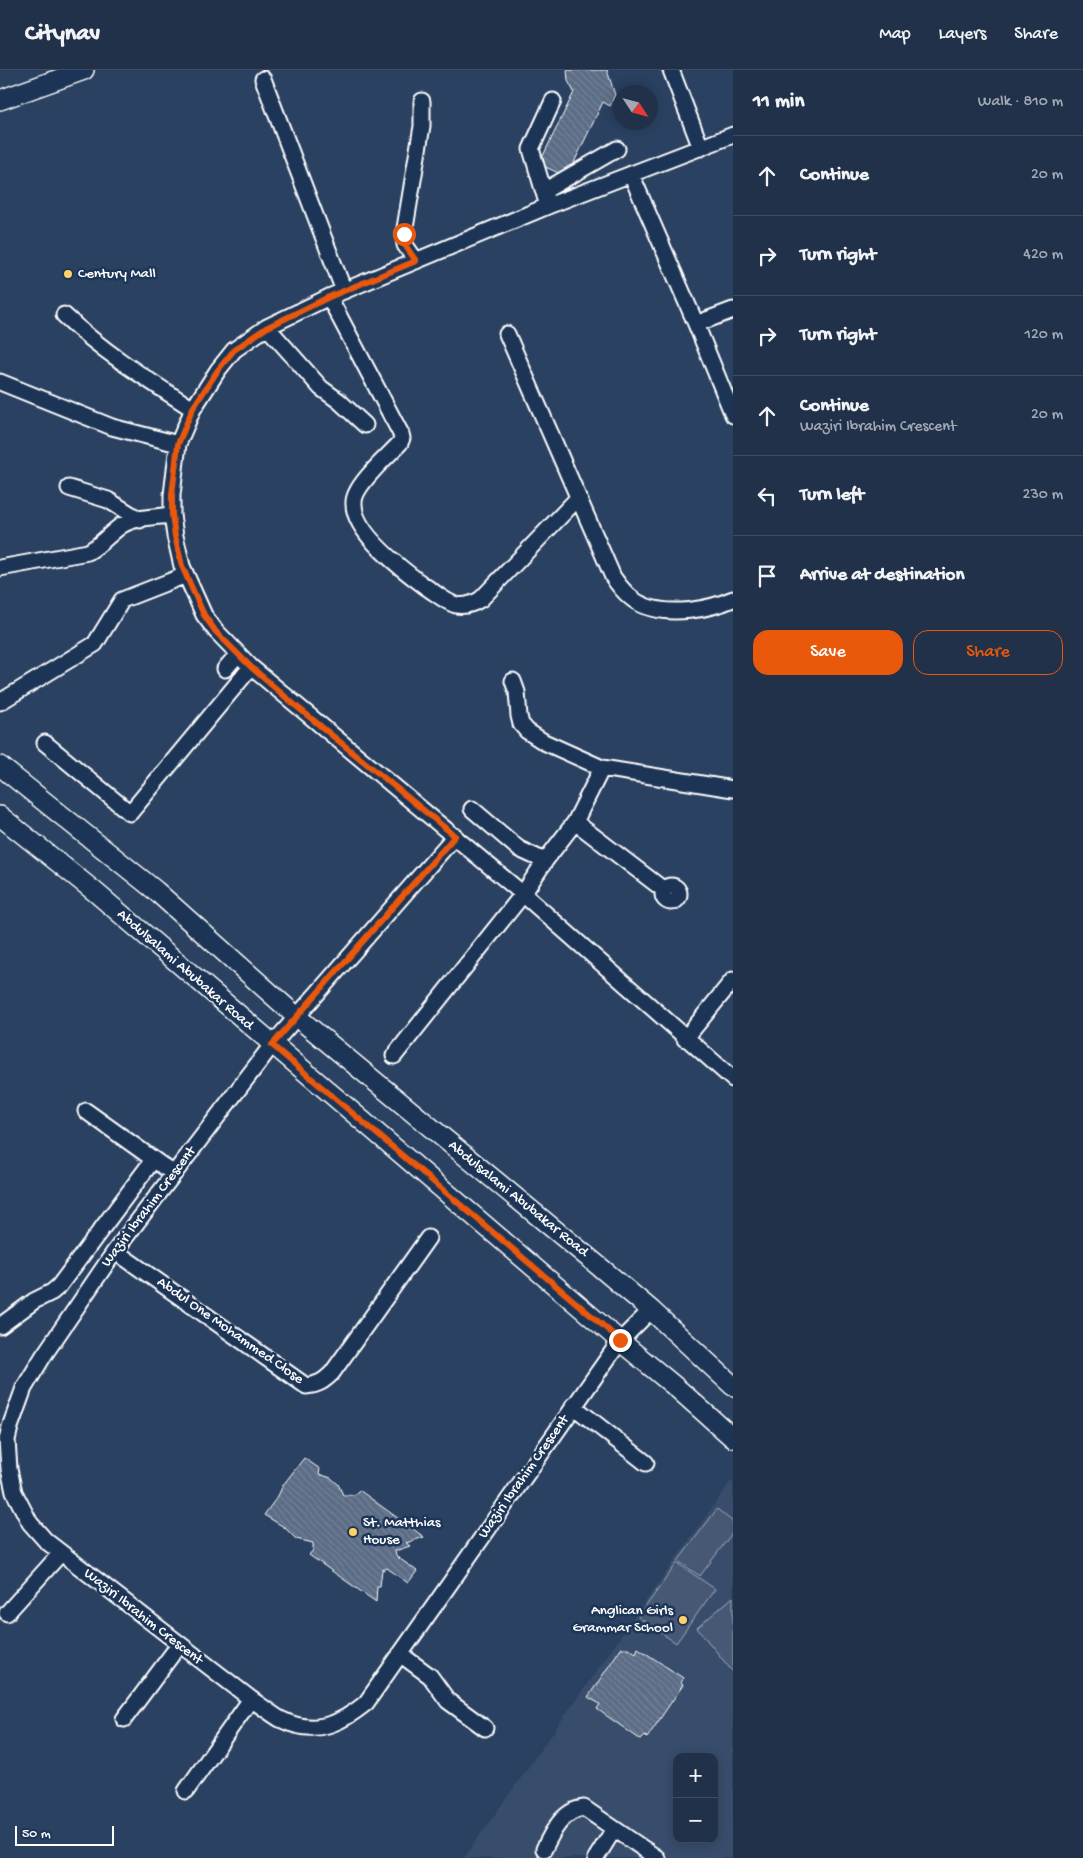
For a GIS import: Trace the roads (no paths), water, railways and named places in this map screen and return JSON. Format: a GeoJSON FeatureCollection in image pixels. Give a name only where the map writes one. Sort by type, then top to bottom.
{"type":"FeatureCollection","features":[{"type":"Feature","properties":{"kind":"main road"},"geometry":{"type":"LineString","coordinates":[[0,100],[84,70]]}},
{"type":"Feature","properties":{"kind":"main road","name":"Abdulsalami Abubakar Road"},"geometry":{"type":"LineString","coordinates":[[0,766],[156,891],[297,1017],[651,1310],[733,1386]]}},
{"type":"Feature","properties":{"kind":"main road","name":"Abdulsalami Abubakar Road"},"geometry":{"type":"LineString","coordinates":[[0,816],[94,891],[733,1438]]}},
{"type":"Feature","properties":{"kind":"street"},"geometry":{"type":"LineString","coordinates":[[671,70],[700,148]]}},
{"type":"Feature","properties":{"kind":"street"},"geometry":{"type":"LineString","coordinates":[[263,79],[344,291]]}},
{"type":"Feature","properties":{"kind":"street"},"geometry":{"type":"LineString","coordinates":[[416,261],[405,245],[404,234],[420,136],[422,101]]}},
{"type":"Feature","properties":{"kind":"street"},"geometry":{"type":"LineString","coordinates":[[548,206],[531,149],[554,101]]}},
{"type":"Feature","properties":{"kind":"street"},"geometry":{"type":"LineString","coordinates":[[733,135],[548,206],[329,297],[266,328],[234,350],[218,370],[193,408],[178,444],[172,495],[175,536],[186,575],[204,615],[216,632],[251,667],[523,894],[733,1079]]}},
{"type":"Feature","properties":{"kind":"street"},"geometry":{"type":"LineString","coordinates":[[544,191],[617,150]]}},
{"type":"Feature","properties":{"kind":"street"},"geometry":{"type":"LineString","coordinates":[[632,174],[733,415]]}},
{"type":"Feature","properties":{"kind":"street"},"geometry":{"type":"LineString","coordinates":[[329,297],[401,434],[400,443],[361,485],[354,500],[355,513],[362,528],[399,567],[446,600],[456,605],[473,604],[481,599],[578,498]]}},
{"type":"Feature","properties":{"kind":"street"},"geometry":{"type":"LineString","coordinates":[[696,324],[733,310]]}},
{"type":"Feature","properties":{"kind":"street"},"geometry":{"type":"LineString","coordinates":[[64,315],[86,335],[132,370],[193,408]]}},
{"type":"Feature","properties":{"kind":"street"},"geometry":{"type":"LineString","coordinates":[[266,328],[321,388],[339,401],[365,425]]}},
{"type":"Feature","properties":{"kind":"street"},"geometry":{"type":"LineString","coordinates":[[507,334],[613,577],[623,591],[644,606],[687,611],[718,606],[733,599]]}},
{"type":"Feature","properties":{"kind":"street"},"geometry":{"type":"LineString","coordinates":[[0,382],[112,427],[178,444]]}},
{"type":"Feature","properties":{"kind":"street"},"geometry":{"type":"LineString","coordinates":[[69,488],[108,500],[140,520]]}},
{"type":"Feature","properties":{"kind":"street"},"geometry":{"type":"LineString","coordinates":[[0,568],[88,552],[98,547],[121,526],[131,521],[172,515]]}},
{"type":"Feature","properties":{"kind":"street"},"geometry":{"type":"LineString","coordinates":[[0,702],[96,644],[122,600],[186,575]]}},
{"type":"Feature","properties":{"kind":"street"},"geometry":{"type":"LineString","coordinates":[[225,669],[238,654]]}},
{"type":"Feature","properties":{"kind":"street"},"geometry":{"type":"LineString","coordinates":[[45,743],[130,813],[251,667]]}},
{"type":"Feature","properties":{"kind":"street"},"geometry":{"type":"LineString","coordinates":[[513,682],[517,692],[521,724],[528,732],[544,742],[602,768],[733,789]]}},
{"type":"Feature","properties":{"kind":"street"},"geometry":{"type":"LineString","coordinates":[[394,1056],[523,894],[575,822],[602,768]]}},
{"type":"Feature","properties":{"kind":"street"},"geometry":{"type":"LineString","coordinates":[[472,809],[519,849],[545,861]]}},
{"type":"Feature","properties":{"kind":"street"},"geometry":{"type":"LineString","coordinates":[[575,822],[664,890]]}},
{"type":"Feature","properties":{"kind":"street","name":"Waziri Ibrahim Crescent"},"geometry":{"type":"LineString","coordinates":[[455,836],[272,1045],[115,1251],[34,1372],[18,1404],[8,1434],[9,1469],[14,1492],[30,1523],[46,1541],[178,1645],[281,1719],[304,1727],[330,1726],[349,1717],[366,1703],[620,1340],[651,1310]]}},
{"type":"Feature","properties":{"kind":"street"},"geometry":{"type":"LineString","coordinates":[[686,1039],[733,980]]}},
{"type":"Feature","properties":{"kind":"street"},"geometry":{"type":"LineString","coordinates":[[86,1111],[174,1174]]}},
{"type":"Feature","properties":{"kind":"street"},"geometry":{"type":"LineString","coordinates":[[0,1326],[34,1301],[52,1292],[59,1286],[153,1160]]}},
{"type":"Feature","properties":{"kind":"street","name":"Abdul One Mohammed Close"},"geometry":{"type":"LineString","coordinates":[[115,1251],[306,1386],[324,1381],[332,1372],[428,1238]]}},
{"type":"Feature","properties":{"kind":"street"},"geometry":{"type":"LineString","coordinates":[[574,1406],[646,1464]]}},
{"type":"Feature","properties":{"kind":"street"},"geometry":{"type":"LineString","coordinates":[[7,1613],[61,1553]]}},
{"type":"Feature","properties":{"kind":"street"},"geometry":{"type":"LineString","coordinates":[[124,1719],[178,1645]]}},
{"type":"Feature","properties":{"kind":"street"},"geometry":{"type":"LineString","coordinates":[[400,1654],[430,1676],[448,1702],[485,1728]]}},
{"type":"Feature","properties":{"kind":"street"},"geometry":{"type":"LineString","coordinates":[[186,1791],[251,1699]]}},
{"type":"Feature","properties":{"kind":"street"},"geometry":{"type":"LineString","coordinates":[[544,1850],[550,1836],[566,1815],[575,1809],[584,1808],[657,1858]]}},
{"type":"Feature","properties":{"kind":"street"},"geometry":{"type":"LineString","coordinates":[[596,1858],[614,1829]]}},
{"type":"Feature","properties":{"kind":"place","name":"Century Mall"},"geometry":{"type":"Point","coordinates":[68,274]}},
{"type":"Feature","properties":{"kind":"place","name":"St. Matthias House"},"geometry":{"type":"Point","coordinates":[353,1532]}},
{"type":"Feature","properties":{"kind":"place","name":"Anglican Girls Grammar School"},"geometry":{"type":"Point","coordinates":[683,1620]}}]}
